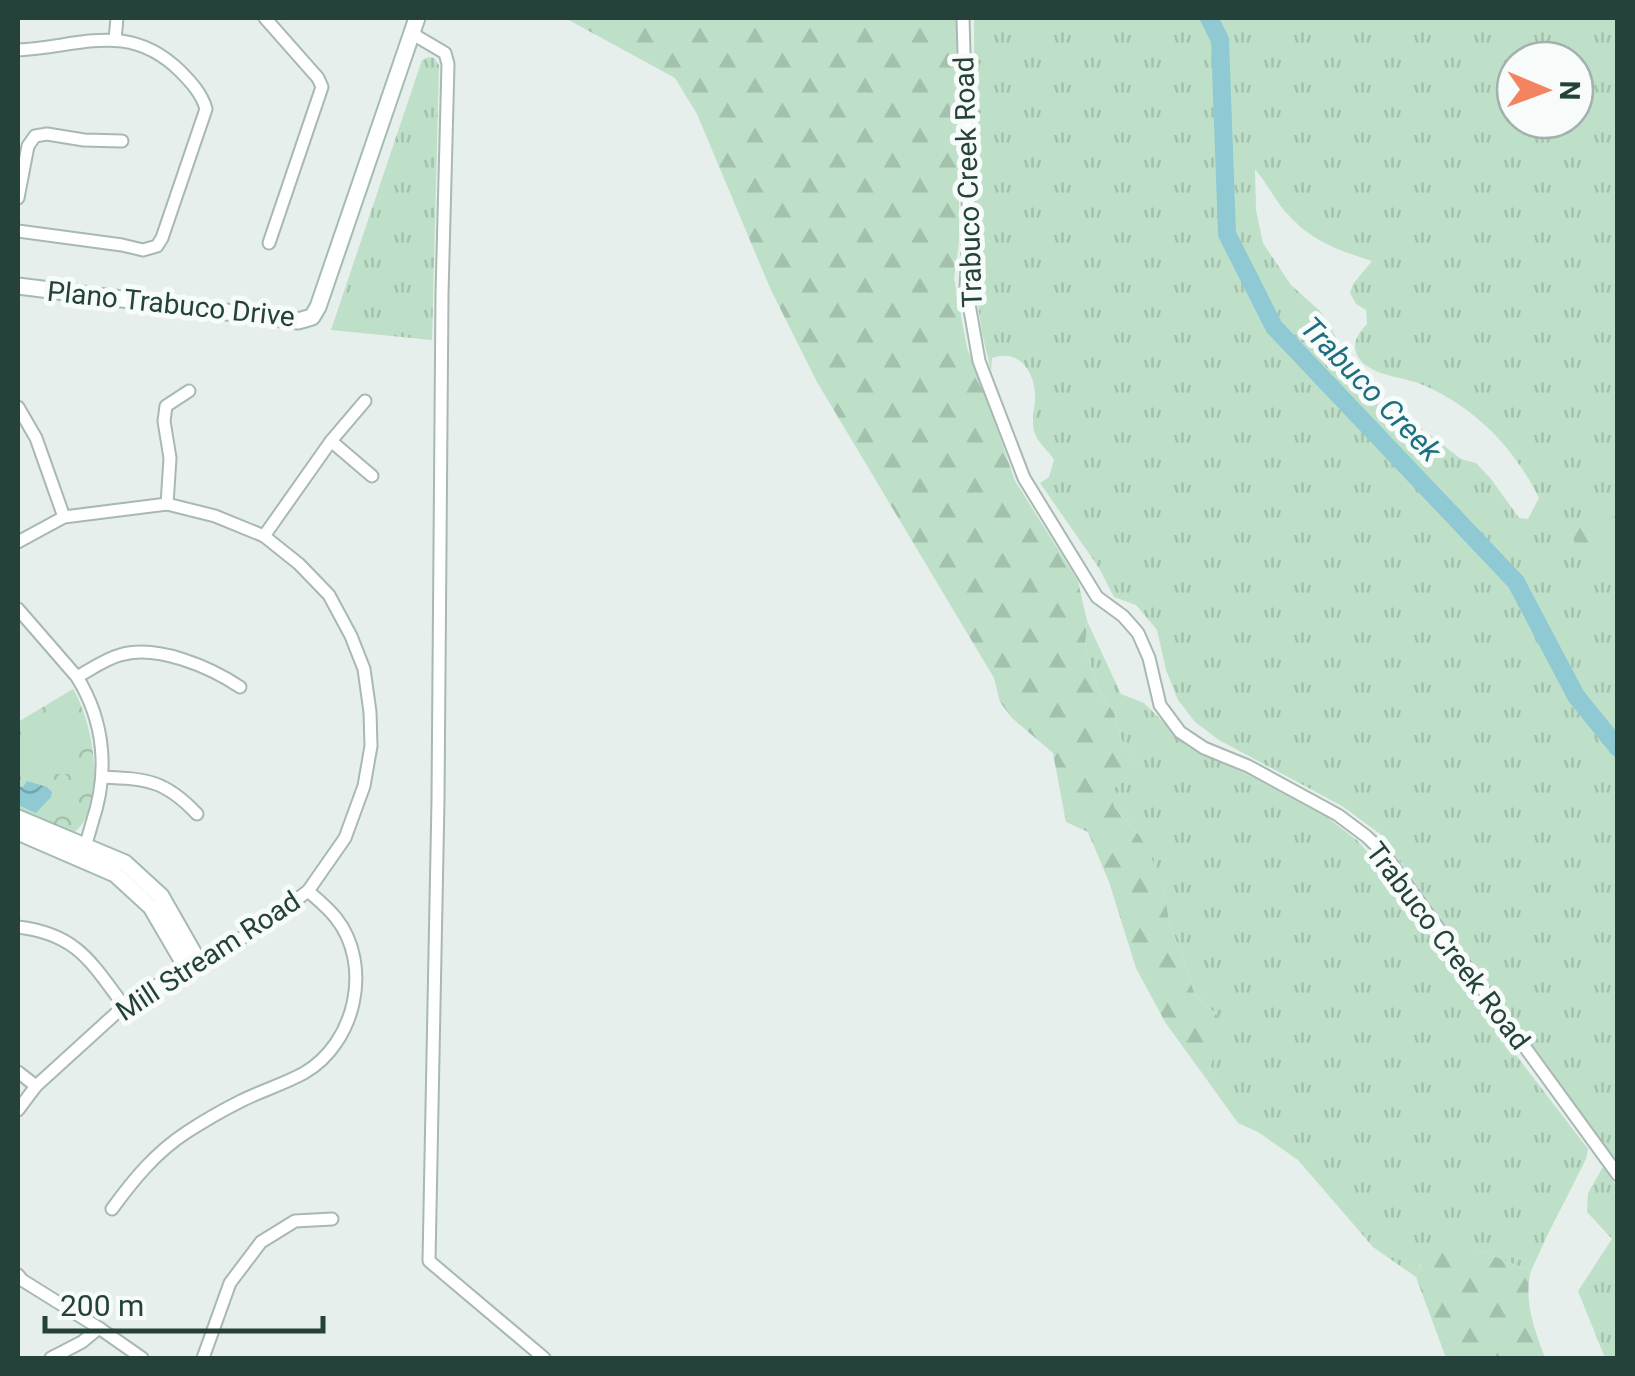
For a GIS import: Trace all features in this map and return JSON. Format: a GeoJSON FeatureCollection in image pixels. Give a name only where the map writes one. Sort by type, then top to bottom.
{"type":"FeatureCollection","features":[{"type":"Feature","properties":{"kind":"main road","name":"Plano Trabuco Drive"},"geometry":{"type":"LineString","coordinates":[[18,286],[298,321],[312,317],[414,25]]}},
{"type":"Feature","properties":{"kind":"main road"},"geometry":{"type":"LineString","coordinates":[[18,818],[82,851]]}},
{"type":"Feature","properties":{"kind":"main road"},"geometry":{"type":"LineString","coordinates":[[18,832],[124,863],[161,896],[192,964]]}},
{"type":"Feature","properties":{"kind":"street"},"geometry":{"type":"LineString","coordinates":[[115,40],[117,18]]}},
{"type":"Feature","properties":{"kind":"street"},"geometry":{"type":"LineString","coordinates":[[264,18],[322,87],[269,243]]}},
{"type":"Feature","properties":{"kind":"street","name":"Trabuco Creek Road"},"geometry":{"type":"LineString","coordinates":[[963,18],[966,287],[979,361],[1024,478],[1097,597],[1138,633],[1149,658],[1160,705],[1180,732],[1204,748],[1248,766],[1338,815],[1383,852],[1618,1175]]}},
{"type":"Feature","properties":{"kind":"street"},"geometry":{"type":"LineString","coordinates":[[414,25],[444,53],[448,64],[429,1261],[544,1358]]}},
{"type":"Feature","properties":{"kind":"street"},"geometry":{"type":"LineString","coordinates":[[18,50],[115,40],[145,45],[159,52],[188,79],[206,109],[156,246],[143,250],[18,231]]}},
{"type":"Feature","properties":{"kind":"street"},"geometry":{"type":"LineString","coordinates":[[18,198],[28,146],[36,136],[122,141]]}},
{"type":"Feature","properties":{"kind":"street"},"geometry":{"type":"LineString","coordinates":[[167,504],[170,458],[164,421],[166,406],[189,391]]}},
{"type":"Feature","properties":{"kind":"street"},"geometry":{"type":"LineString","coordinates":[[264,536],[330,441],[365,402]]}},
{"type":"Feature","properties":{"kind":"street"},"geometry":{"type":"LineString","coordinates":[[18,407],[36,438],[64,517]]}},
{"type":"Feature","properties":{"kind":"street"},"geometry":{"type":"LineString","coordinates":[[330,441],[372,476]]}},
{"type":"Feature","properties":{"kind":"street","name":"Mill Stream Road"},"geometry":{"type":"LineString","coordinates":[[18,542],[64,517],[167,504],[215,516],[264,536],[299,564],[329,596],[351,636],[364,669],[371,746],[364,786],[345,838],[308,891],[255,932],[192,964],[124,1006],[36,1086],[18,1110]]}},
{"type":"Feature","properties":{"kind":"street"},"geometry":{"type":"LineString","coordinates":[[20,616],[77,676],[97,718],[102,747],[100,794],[82,851]]}},
{"type":"Feature","properties":{"kind":"street"},"geometry":{"type":"LineString","coordinates":[[77,676],[121,654],[156,653],[182,658],[240,687]]}},
{"type":"Feature","properties":{"kind":"street"},"geometry":{"type":"LineString","coordinates":[[102,776],[157,783],[182,798],[197,814]]}},
{"type":"Feature","properties":{"kind":"street"},"geometry":{"type":"LineString","coordinates":[[112,1209],[138,1174],[184,1134],[239,1102],[307,1072],[337,1044],[354,1005],[356,967],[350,944],[336,918],[308,891]]}},
{"type":"Feature","properties":{"kind":"street"},"geometry":{"type":"LineString","coordinates":[[18,926],[38,929],[72,944],[124,1006]]}},
{"type":"Feature","properties":{"kind":"street"},"geometry":{"type":"LineString","coordinates":[[18,1072],[36,1086]]}},
{"type":"Feature","properties":{"kind":"street"},"geometry":{"type":"LineString","coordinates":[[203,1358],[230,1282],[262,1242],[295,1222],[332,1219]]}},
{"type":"Feature","properties":{"kind":"street"},"geometry":{"type":"LineString","coordinates":[[18,1274],[142,1358]]}},
{"type":"Feature","properties":{"kind":"street"},"geometry":{"type":"LineString","coordinates":[[51,1358],[99,1328]]}},
{"type":"Feature","properties":{"kind":"green space"},"geometry":{"type":"Polygon","coordinates":[[[565,18],[956,18],[959,243],[954,278],[967,348],[1015,481],[1078,581],[1087,621],[1085,649],[1098,689],[1114,713],[1122,741],[1141,768],[1137,780],[1123,782],[1113,789],[1114,807],[1139,835],[1151,856],[1195,995],[1218,1016],[1223,1053],[1212,1061],[1207,1080],[1165,1022],[1136,968],[1109,882],[1088,832],[1066,822],[1053,753],[1012,718],[1000,702],[994,678],[817,382],[770,288],[697,114],[675,78],[565,18]]]}},
{"type":"Feature","properties":{"kind":"green space"},"geometry":{"type":"Polygon","coordinates":[[[974,18],[1617,18],[1617,1162],[1380,834],[1342,806],[1219,740],[1195,722],[1178,700],[1157,630],[1136,605],[1114,597],[1099,568],[1040,483],[1049,477],[1054,460],[1035,434],[1031,376],[1022,363],[1009,356],[992,358],[991,371],[975,286],[974,18]],[[1255,169],[1256,210],[1263,243],[1291,285],[1320,311],[1362,384],[1384,406],[1461,459],[1476,463],[1519,518],[1528,519],[1539,498],[1492,431],[1442,394],[1416,382],[1377,372],[1359,359],[1355,343],[1367,324],[1366,310],[1356,304],[1350,293],[1372,261],[1313,236],[1283,209],[1255,169]]]}},
{"type":"Feature","properties":{"kind":"green space"},"geometry":{"type":"Polygon","coordinates":[[[428,57],[439,65],[432,340],[331,330],[422,60],[428,57]]]}},
{"type":"Feature","properties":{"kind":"green space"},"geometry":{"type":"Polygon","coordinates":[[[1617,516],[1617,540],[1592,558],[1578,555],[1567,522],[1571,518],[1597,521],[1617,516]]]}},
{"type":"Feature","properties":{"kind":"green space"},"geometry":{"type":"Polygon","coordinates":[[[1087,621],[1121,694],[1144,703],[1188,747],[1328,818],[1358,841],[1588,1149],[1531,1271],[1478,1250],[1420,1265],[1416,1277],[1373,1247],[1298,1160],[1238,1123],[1207,1080],[1218,1016],[1195,995],[1169,920],[1164,891],[1139,835],[1114,807],[1112,789],[1138,764],[1122,741],[1114,713],[1098,689],[1085,649],[1087,621]]]}},
{"type":"Feature","properties":{"kind":"green space"},"geometry":{"type":"Polygon","coordinates":[[[73,689],[91,742],[94,785],[84,821],[73,833],[18,812],[18,722],[73,689]]]}},
{"type":"Feature","properties":{"kind":"green space"},"geometry":{"type":"Polygon","coordinates":[[[28,723],[77,723],[77,774],[29,774],[28,723]]]}},
{"type":"Feature","properties":{"kind":"green space"},"geometry":{"type":"Polygon","coordinates":[[[1603,1167],[1617,1187],[1617,1358],[1605,1358],[1578,1291],[1612,1239],[1587,1212],[1588,1193],[1603,1167]]]}},
{"type":"Feature","properties":{"kind":"green space"},"geometry":{"type":"Polygon","coordinates":[[[1447,1248],[1478,1250],[1531,1271],[1529,1304],[1545,1358],[1446,1358],[1416,1277],[1427,1258],[1447,1248]]]}},
{"type":"Feature","properties":{"kind":"water"},"geometry":{"type":"Polygon","coordinates":[[[27,781],[52,792],[36,813],[18,805],[18,786],[23,787],[27,781]]]}},
{"type":"Feature","properties":{"kind":"waterway","name":"Trabuco Creek"},"geometry":{"type":"LineString","coordinates":[[1209,18],[1220,40],[1227,234],[1274,327],[1516,582],[1576,696],[1618,748]]}}]}
